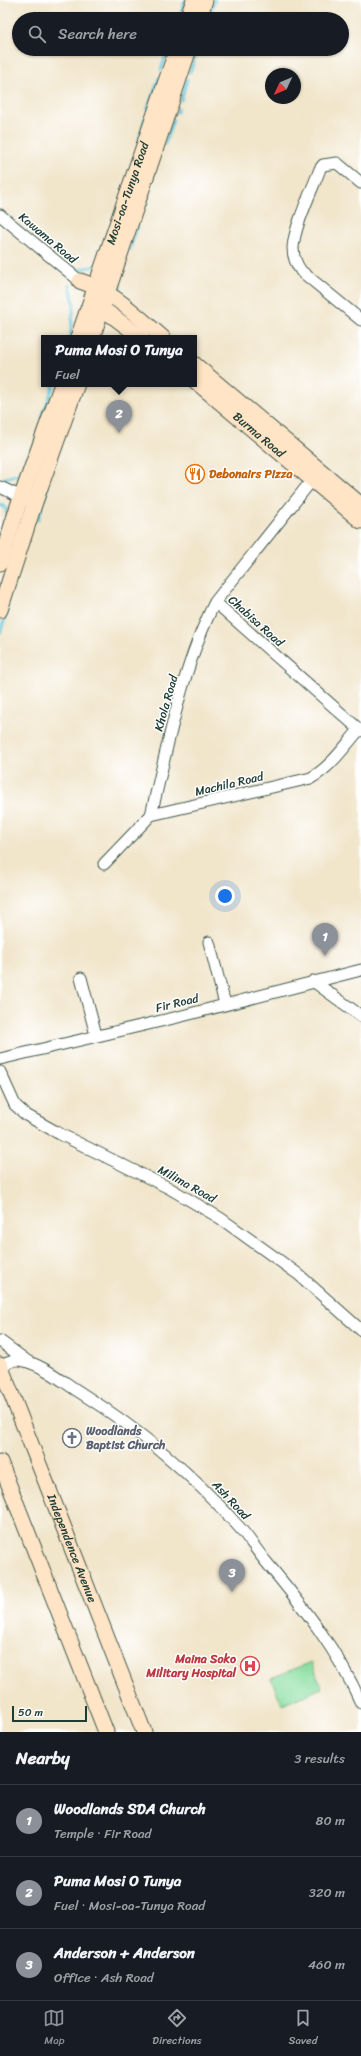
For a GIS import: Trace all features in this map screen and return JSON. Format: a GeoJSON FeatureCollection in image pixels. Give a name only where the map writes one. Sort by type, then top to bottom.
{"type":"FeatureCollection","features":[{"type":"Feature","properties":{"kind":"main road"},"geometry":{"type":"LineString","coordinates":[[190,12],[194,0]]}},
{"type":"Feature","properties":{"kind":"main road"},"geometry":{"type":"LineString","coordinates":[[201,12],[205,0]]}},
{"type":"Feature","properties":{"kind":"main road","name":"Mosi-oa-Tunya Road"},"geometry":{"type":"LineString","coordinates":[[93,335],[99,297],[175,56]]}},
{"type":"Feature","properties":{"kind":"main road","name":"Mosi-oa-Tunya Road"},"geometry":{"type":"LineString","coordinates":[[80,335],[99,297],[185,56]]}},
{"type":"Feature","properties":{"kind":"main road"},"geometry":{"type":"LineString","coordinates":[[80,281],[99,297],[123,323],[138,335]]}},
{"type":"Feature","properties":{"kind":"main road"},"geometry":{"type":"LineString","coordinates":[[99,297],[158,335]]}},
{"type":"Feature","properties":{"kind":"main road","name":"Burma Road"},"geometry":{"type":"LineString","coordinates":[[197,367],[361,505]]}},
{"type":"Feature","properties":{"kind":"main road","name":"Burma Road"},"geometry":{"type":"LineString","coordinates":[[197,383],[361,521]]}},
{"type":"Feature","properties":{"kind":"main road"},"geometry":{"type":"LineString","coordinates":[[0,610],[28,500],[61,387]]}},
{"type":"Feature","properties":{"kind":"main road"},"geometry":{"type":"LineString","coordinates":[[0,563],[76,387]]}},
{"type":"Feature","properties":{"kind":"main road","name":"Independence Avenue"},"geometry":{"type":"LineString","coordinates":[[0,1366],[144,1732]]}},
{"type":"Feature","properties":{"kind":"main road"},"geometry":{"type":"LineString","coordinates":[[0,1462],[106,1732]]}},
{"type":"Feature","properties":{"kind":"street"},"geometry":{"type":"LineString","coordinates":[[361,183],[337,163],[323,165],[320,169],[298,228],[293,249],[295,260],[301,271],[361,320]]}},
{"type":"Feature","properties":{"kind":"street","name":"Kawama Road"},"geometry":{"type":"LineString","coordinates":[[0,215],[80,281]]}},
{"type":"Feature","properties":{"kind":"street","name":"Chabisa Road"},"geometry":{"type":"LineString","coordinates":[[312,480],[215,602],[360,731]]}},
{"type":"Feature","properties":{"kind":"street"},"geometry":{"type":"LineString","coordinates":[[0,487],[28,500]]}},
{"type":"Feature","properties":{"kind":"street","name":"Khola Road"},"geometry":{"type":"LineString","coordinates":[[151,816],[167,745],[197,642],[215,602]]}},
{"type":"Feature","properties":{"kind":"street","name":"Machila Road"},"geometry":{"type":"LineString","coordinates":[[151,816],[311,778],[322,772],[360,731]]}},
{"type":"Feature","properties":{"kind":"street"},"geometry":{"type":"LineString","coordinates":[[104,864],[151,816]]}},
{"type":"Feature","properties":{"kind":"street"},"geometry":{"type":"LineString","coordinates":[[209,942],[225,1004]]}},
{"type":"Feature","properties":{"kind":"street","name":"Fir Road"},"geometry":{"type":"LineString","coordinates":[[0,1059],[96,1035],[178,1017],[313,981],[361,970]]}},
{"type":"Feature","properties":{"kind":"street"},"geometry":{"type":"LineString","coordinates":[[81,978],[96,1035]]}},
{"type":"Feature","properties":{"kind":"street"},"geometry":{"type":"LineString","coordinates":[[313,981],[361,1016]]}},
{"type":"Feature","properties":{"kind":"street","name":"Milima Road"},"geometry":{"type":"LineString","coordinates":[[0,1072],[15,1105],[26,1116],[169,1188],[220,1218],[298,1274],[361,1330]]}},
{"type":"Feature","properties":{"kind":"street","name":"Ash Road"},"geometry":{"type":"LineString","coordinates":[[0,1341],[32,1364],[116,1417],[163,1452],[191,1476],[240,1528],[297,1599],[322,1633],[361,1703]]}},
{"type":"Feature","properties":{"kind":"street","name":"Ash Road"},"geometry":{"type":"LineString","coordinates":[[0,1366],[18,1360],[32,1364]]}},
{"type":"Feature","properties":{"kind":"green space"},"geometry":{"type":"Polygon","coordinates":[[[312,1662],[322,1688],[282,1705],[271,1678],[312,1662]]]}},
{"type":"Feature","properties":{"kind":"waterway"},"geometry":{"type":"LineString","coordinates":[[181,12],[185,0]]}},
{"type":"Feature","properties":{"kind":"waterway"},"geometry":{"type":"LineString","coordinates":[[211,12],[215,0]]}},
{"type":"Feature","properties":{"kind":"waterway"},"geometry":{"type":"LineString","coordinates":[[161,70],[166,56]]}},
{"type":"Feature","properties":{"kind":"waterway"},"geometry":{"type":"LineString","coordinates":[[190,72],[196,56]]}},
{"type":"Feature","properties":{"kind":"waterway"},"geometry":{"type":"LineString","coordinates":[[148,108],[159,78]]}},
{"type":"Feature","properties":{"kind":"waterway"},"geometry":{"type":"LineString","coordinates":[[181,100],[187,80]]}},
{"type":"Feature","properties":{"kind":"waterway"},"geometry":{"type":"LineString","coordinates":[[140,136],[145,118]]}},
{"type":"Feature","properties":{"kind":"waterway"},"geometry":{"type":"LineString","coordinates":[[165,144],[173,120]]}},
{"type":"Feature","properties":{"kind":"waterway"},"geometry":{"type":"LineString","coordinates":[[144,207],[148,196]]}},
{"type":"Feature","properties":{"kind":"waterway"},"geometry":{"type":"LineString","coordinates":[[130,249],[138,226]]}},
{"type":"Feature","properties":{"kind":"waterway"},"geometry":{"type":"LineString","coordinates":[[80,269],[96,266]]}},
{"type":"Feature","properties":{"kind":"waterway"},"geometry":{"type":"LineString","coordinates":[[119,281],[121,293],[129,300]]}},
{"type":"Feature","properties":{"kind":"waterway"},"geometry":{"type":"LineString","coordinates":[[70,285],[74,304],[70,335]]}},
{"type":"Feature","properties":{"kind":"waterway"},"geometry":{"type":"LineString","coordinates":[[42,417],[53,387]]}},
{"type":"Feature","properties":{"kind":"waterway"},"geometry":{"type":"LineString","coordinates":[[5,478],[22,473]]}},
{"type":"Feature","properties":{"kind":"waterway"},"geometry":{"type":"LineString","coordinates":[[38,520],[47,489]]}},
{"type":"Feature","properties":{"kind":"waterway"},"geometry":{"type":"LineString","coordinates":[[0,505],[5,507],[8,518]]}},
{"type":"Feature","properties":{"kind":"waterway"},"geometry":{"type":"LineString","coordinates":[[0,633],[7,611]]}},
{"type":"Feature","properties":{"kind":"place","name":"Puma Mosi O Tunya"},"geometry":{"type":"Point","coordinates":[119,433]}},
{"type":"Feature","properties":{"kind":"place","name":"Debonairs Pizza"},"geometry":{"type":"Point","coordinates":[195,474]}},
{"type":"Feature","properties":{"kind":"place","name":"Woodlands SDA Church"},"geometry":{"type":"Point","coordinates":[325,956]}},
{"type":"Feature","properties":{"kind":"place","name":"Woodlands Baptist Church"},"geometry":{"type":"Point","coordinates":[72,1438]}},
{"type":"Feature","properties":{"kind":"place","name":"Anderson + Anderson"},"geometry":{"type":"Point","coordinates":[232,1592]}},
{"type":"Feature","properties":{"kind":"place","name":"Maina Soko Military Hospital"},"geometry":{"type":"Point","coordinates":[250,1666]}}]}
